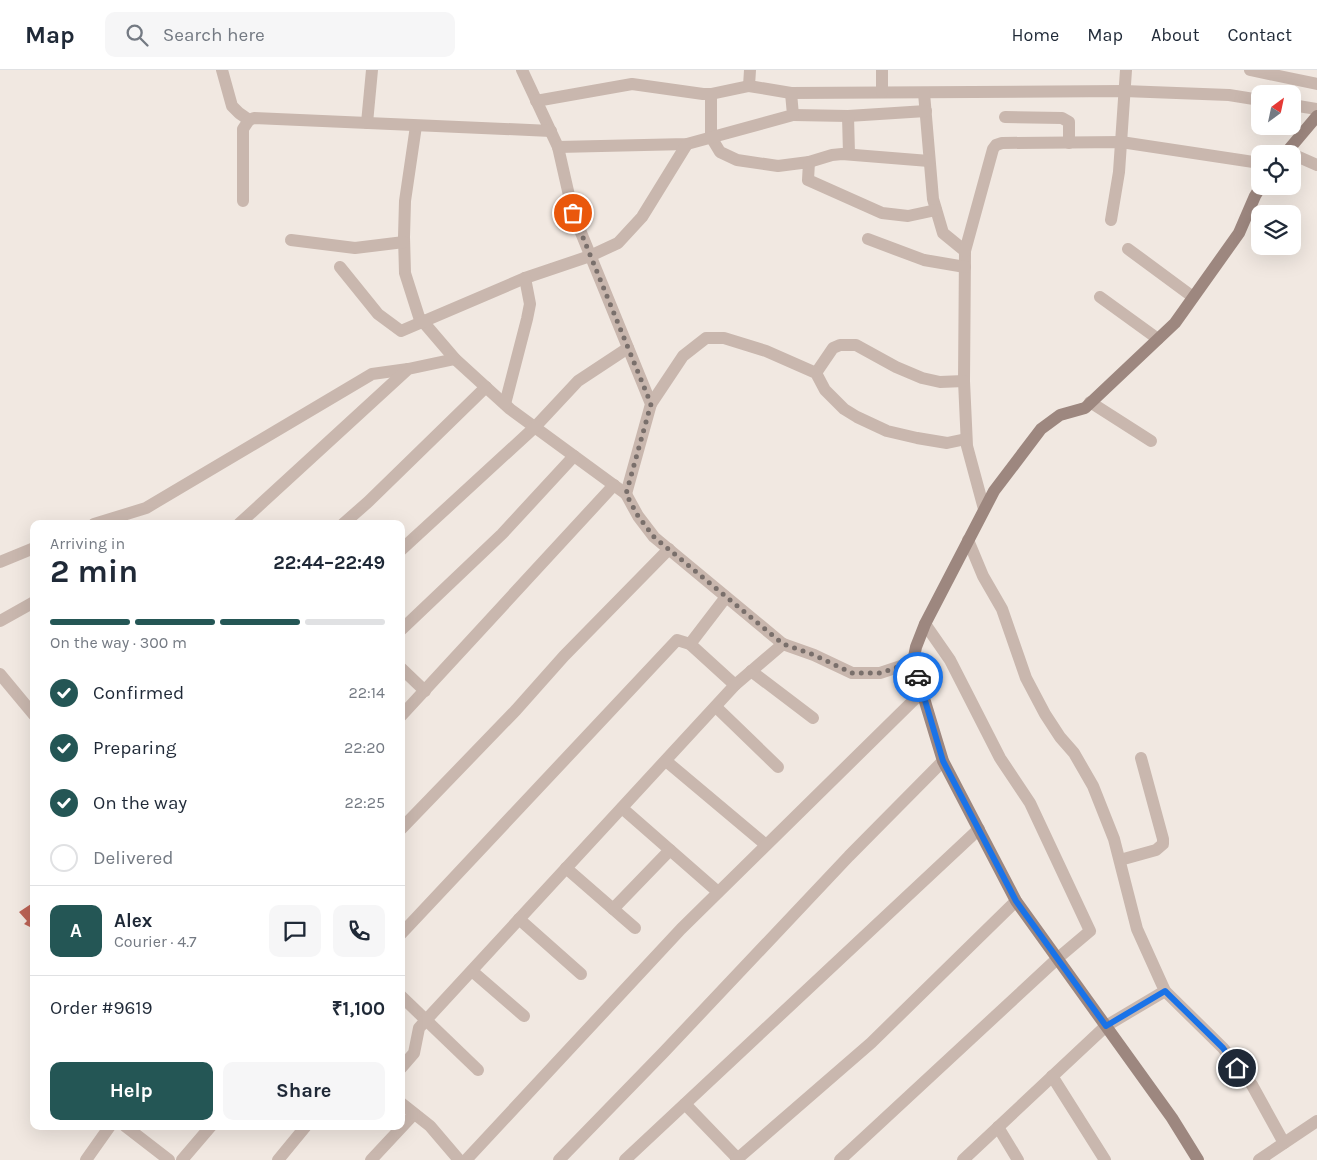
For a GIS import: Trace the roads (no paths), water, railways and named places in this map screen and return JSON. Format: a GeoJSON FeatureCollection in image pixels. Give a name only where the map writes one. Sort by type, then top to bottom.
{"type":"FeatureCollection","features":[{"type":"Feature","properties":{"kind":"street"},"geometry":{"type":"LineString","coordinates":[[222,70],[232,106],[239,114],[249,120]]}},
{"type":"Feature","properties":{"kind":"street"},"geometry":{"type":"LineString","coordinates":[[366,123],[372,70]]}},
{"type":"Feature","properties":{"kind":"street"},"geometry":{"type":"LineString","coordinates":[[522,70],[558,147],[573,213],[651,404]]}},
{"type":"Feature","properties":{"kind":"street"},"geometry":{"type":"LineString","coordinates":[[749,86],[750,70]]}},
{"type":"Feature","properties":{"kind":"street"},"geometry":{"type":"LineString","coordinates":[[882,70],[882,92]]}},
{"type":"Feature","properties":{"kind":"street"},"geometry":{"type":"LineString","coordinates":[[1111,220],[1119,172],[1126,70]]}},
{"type":"Feature","properties":{"kind":"street"},"geometry":{"type":"LineString","coordinates":[[1250,70],[1317,84]]}},
{"type":"Feature","properties":{"kind":"street"},"geometry":{"type":"LineString","coordinates":[[536,101],[632,84],[711,94],[749,86],[791,93],[1124,91],[1228,95],[1251,99]]}},
{"type":"Feature","properties":{"kind":"street"},"geometry":{"type":"LineString","coordinates":[[791,93],[793,115]]}},
{"type":"Feature","properties":{"kind":"street"},"geometry":{"type":"LineString","coordinates":[[924,93],[933,199],[943,233],[965,251]]}},
{"type":"Feature","properties":{"kind":"street"},"geometry":{"type":"LineString","coordinates":[[711,94],[711,137],[720,152],[737,160],[778,166],[809,162],[832,155],[849,154],[929,161]]}},
{"type":"Feature","properties":{"kind":"street"},"geometry":{"type":"LineString","coordinates":[[1301,107],[1317,110]]}},
{"type":"Feature","properties":{"kind":"street"},"geometry":{"type":"LineString","coordinates":[[558,147],[686,144],[793,115],[848,116],[926,111]]}},
{"type":"Feature","properties":{"kind":"street"},"geometry":{"type":"LineString","coordinates":[[848,116],[849,154]]}},
{"type":"Feature","properties":{"kind":"street"},"geometry":{"type":"LineString","coordinates":[[1295,145],[1317,116]]}},
{"type":"Feature","properties":{"kind":"street"},"geometry":{"type":"LineString","coordinates":[[1005,117],[1062,118],[1069,122],[1068,143]]}},
{"type":"Feature","properties":{"kind":"street"},"geometry":{"type":"LineString","coordinates":[[243,201],[243,129],[249,120],[254,118],[551,131]]}},
{"type":"Feature","properties":{"kind":"street"},"geometry":{"type":"LineString","coordinates":[[416,126],[405,202],[404,273],[420,317],[455,359],[505,404],[626,494],[638,516],[654,537],[783,644],[814,655],[852,673],[880,673],[913,662]]}},
{"type":"Feature","properties":{"kind":"street"},"geometry":{"type":"LineString","coordinates":[[984,509],[966,439],[964,380],[965,251],[993,149],[996,145],[1002,143],[1121,142],[1251,162]]}},
{"type":"Feature","properties":{"kind":"street"},"geometry":{"type":"LineString","coordinates":[[340,267],[378,314],[401,330],[525,278],[590,256],[618,243],[642,217],[686,144]]}},
{"type":"Feature","properties":{"kind":"street"},"geometry":{"type":"LineString","coordinates":[[1301,158],[1317,165]]}},
{"type":"Feature","properties":{"kind":"street"},"geometry":{"type":"LineString","coordinates":[[809,162],[808,180],[882,213],[908,216],[936,210]]}},
{"type":"Feature","properties":{"kind":"street"},"geometry":{"type":"LineString","coordinates":[[1198,1160],[1172,1118],[1016,901],[943,761],[913,662],[916,647],[925,624],[994,491],[1041,429],[1060,415],[1085,408],[1175,323],[1239,233],[1256,195]]}},
{"type":"Feature","properties":{"kind":"street"},"geometry":{"type":"LineString","coordinates":[[868,239],[924,260],[965,267]]}},
{"type":"Feature","properties":{"kind":"street"},"geometry":{"type":"LineString","coordinates":[[291,240],[355,248],[404,242]]}},
{"type":"Feature","properties":{"kind":"street"},"geometry":{"type":"LineString","coordinates":[[1128,249],[1193,297]]}},
{"type":"Feature","properties":{"kind":"street"},"geometry":{"type":"LineString","coordinates":[[505,404],[528,319],[530,304],[525,278]]}},
{"type":"Feature","properties":{"kind":"street"},"geometry":{"type":"LineString","coordinates":[[1100,297],[1158,339]]}},
{"type":"Feature","properties":{"kind":"street"},"geometry":{"type":"LineString","coordinates":[[626,494],[651,404],[683,356],[706,338],[732,340],[766,351],[816,373],[825,390],[844,409],[887,431],[946,442],[966,439]]}},
{"type":"Feature","properties":{"kind":"street"},"geometry":{"type":"LineString","coordinates":[[816,373],[833,348],[840,345],[856,346],[896,368],[922,378],[940,382],[964,380]]}},
{"type":"Feature","properties":{"kind":"street"},"geometry":{"type":"LineString","coordinates":[[405,546],[535,427],[578,381],[628,348]]}},
{"type":"Feature","properties":{"kind":"street"},"geometry":{"type":"LineString","coordinates":[[107,520],[146,508],[372,374],[455,359]]}},
{"type":"Feature","properties":{"kind":"street"},"geometry":{"type":"LineString","coordinates":[[243,520],[408,369]]}},
{"type":"Feature","properties":{"kind":"street"},"geometry":{"type":"LineString","coordinates":[[348,520],[486,387]]}},
{"type":"Feature","properties":{"kind":"street"},"geometry":{"type":"LineString","coordinates":[[1090,402],[1151,441]]}},
{"type":"Feature","properties":{"kind":"street"},"geometry":{"type":"LineString","coordinates":[[405,626],[502,534],[574,456]]}},
{"type":"Feature","properties":{"kind":"street"},"geometry":{"type":"LineString","coordinates":[[405,712],[614,485]]}},
{"type":"Feature","properties":{"kind":"street"},"geometry":{"type":"LineString","coordinates":[[968,540],[983,576],[1002,609],[1026,678],[1044,714],[1060,737],[1074,752],[1094,786],[1114,839],[1137,929],[1165,991],[1223,1048],[1252,1086],[1284,1143]]}},
{"type":"Feature","properties":{"kind":"street"},"geometry":{"type":"LineString","coordinates":[[405,825],[516,710],[564,656],[669,549]]}},
{"type":"Feature","properties":{"kind":"street"},"geometry":{"type":"LineString","coordinates":[[0,562],[30,550]]}},
{"type":"Feature","properties":{"kind":"street"},"geometry":{"type":"LineString","coordinates":[[690,644],[726,597]]}},
{"type":"Feature","properties":{"kind":"street"},"geometry":{"type":"LineString","coordinates":[[0,621],[30,604]]}},
{"type":"Feature","properties":{"kind":"street"},"geometry":{"type":"LineString","coordinates":[[840,1160],[1058,958],[1090,932],[1030,803],[1000,758],[950,660],[925,624]]}},
{"type":"Feature","properties":{"kind":"street"},"geometry":{"type":"LineString","coordinates":[[405,930],[677,640],[690,644],[735,685]]}},
{"type":"Feature","properties":{"kind":"street"},"geometry":{"type":"LineString","coordinates":[[405,1063],[414,1053],[419,1028],[426,1019],[735,685],[783,644]]}},
{"type":"Feature","properties":{"kind":"street"},"geometry":{"type":"LineString","coordinates":[[750,671],[813,718]]}},
{"type":"Feature","properties":{"kind":"street"},"geometry":{"type":"LineString","coordinates":[[405,672],[425,692]]}},
{"type":"Feature","properties":{"kind":"street"},"geometry":{"type":"LineString","coordinates":[[0,674],[30,711]]}},
{"type":"Feature","properties":{"kind":"street"},"geometry":{"type":"LineString","coordinates":[[466,1160],[681,929],[922,692]]}},
{"type":"Feature","properties":{"kind":"street"},"geometry":{"type":"LineString","coordinates":[[22,700],[30,695]]}},
{"type":"Feature","properties":{"kind":"street"},"geometry":{"type":"LineString","coordinates":[[716,706],[778,767]]}},
{"type":"Feature","properties":{"kind":"street"},"geometry":{"type":"LineString","coordinates":[[1120,860],[1156,850],[1163,844],[1141,758]]}},
{"type":"Feature","properties":{"kind":"street"},"geometry":{"type":"LineString","coordinates":[[666,761],[766,845]]}},
{"type":"Feature","properties":{"kind":"street"},"geometry":{"type":"LineString","coordinates":[[559,1160],[663,1053],[848,856],[943,761]]}},
{"type":"Feature","properties":{"kind":"street"},"geometry":{"type":"LineString","coordinates":[[622,808],[718,892]]}},
{"type":"Feature","properties":{"kind":"street"},"geometry":{"type":"LineString","coordinates":[[625,1160],[979,829]]}},
{"type":"Feature","properties":{"kind":"street"},"geometry":{"type":"LineString","coordinates":[[613,909],[670,850]]}},
{"type":"Feature","properties":{"kind":"street"},"geometry":{"type":"LineString","coordinates":[[566,868],[635,928]]}},
{"type":"Feature","properties":{"kind":"street"},"geometry":{"type":"LineString","coordinates":[[685,1104],[738,1160],[871,1043],[1016,901]]}},
{"type":"Feature","properties":{"kind":"street"},"geometry":{"type":"LineString","coordinates":[[519,919],[581,974]]}},
{"type":"Feature","properties":{"kind":"street"},"geometry":{"type":"LineString","coordinates":[[472,970],[524,1016]]}},
{"type":"Feature","properties":{"kind":"street"},"geometry":{"type":"LineString","coordinates":[[963,1160],[1106,1026],[1165,991]]}},
{"type":"Feature","properties":{"kind":"street"},"geometry":{"type":"LineString","coordinates":[[405,1000],[478,1070]]}},
{"type":"Feature","properties":{"kind":"street"},"geometry":{"type":"LineString","coordinates":[[1052,1076],[1106,1160]]}},
{"type":"Feature","properties":{"kind":"street"},"geometry":{"type":"LineString","coordinates":[[405,1106],[430,1126],[459,1160]]}},
{"type":"Feature","properties":{"kind":"street"},"geometry":{"type":"LineString","coordinates":[[405,1124],[414,1114]]}},
{"type":"Feature","properties":{"kind":"street"},"geometry":{"type":"LineString","coordinates":[[1259,1160],[1317,1122]]}},
{"type":"Feature","properties":{"kind":"street"},"geometry":{"type":"LineString","coordinates":[[998,1128],[1018,1160]]}},
{"type":"Feature","properties":{"kind":"street"},"geometry":{"type":"LineString","coordinates":[[86,1160],[107,1130]]}},
{"type":"Feature","properties":{"kind":"street"},"geometry":{"type":"LineString","coordinates":[[130,1130],[168,1160]]}},
{"type":"Feature","properties":{"kind":"street"},"geometry":{"type":"LineString","coordinates":[[182,1160],[208,1130]]}},
{"type":"Feature","properties":{"kind":"street"},"geometry":{"type":"LineString","coordinates":[[278,1160],[303,1130]]}},
{"type":"Feature","properties":{"kind":"street"},"geometry":{"type":"LineString","coordinates":[[371,1160],[399,1130]]}}]}
